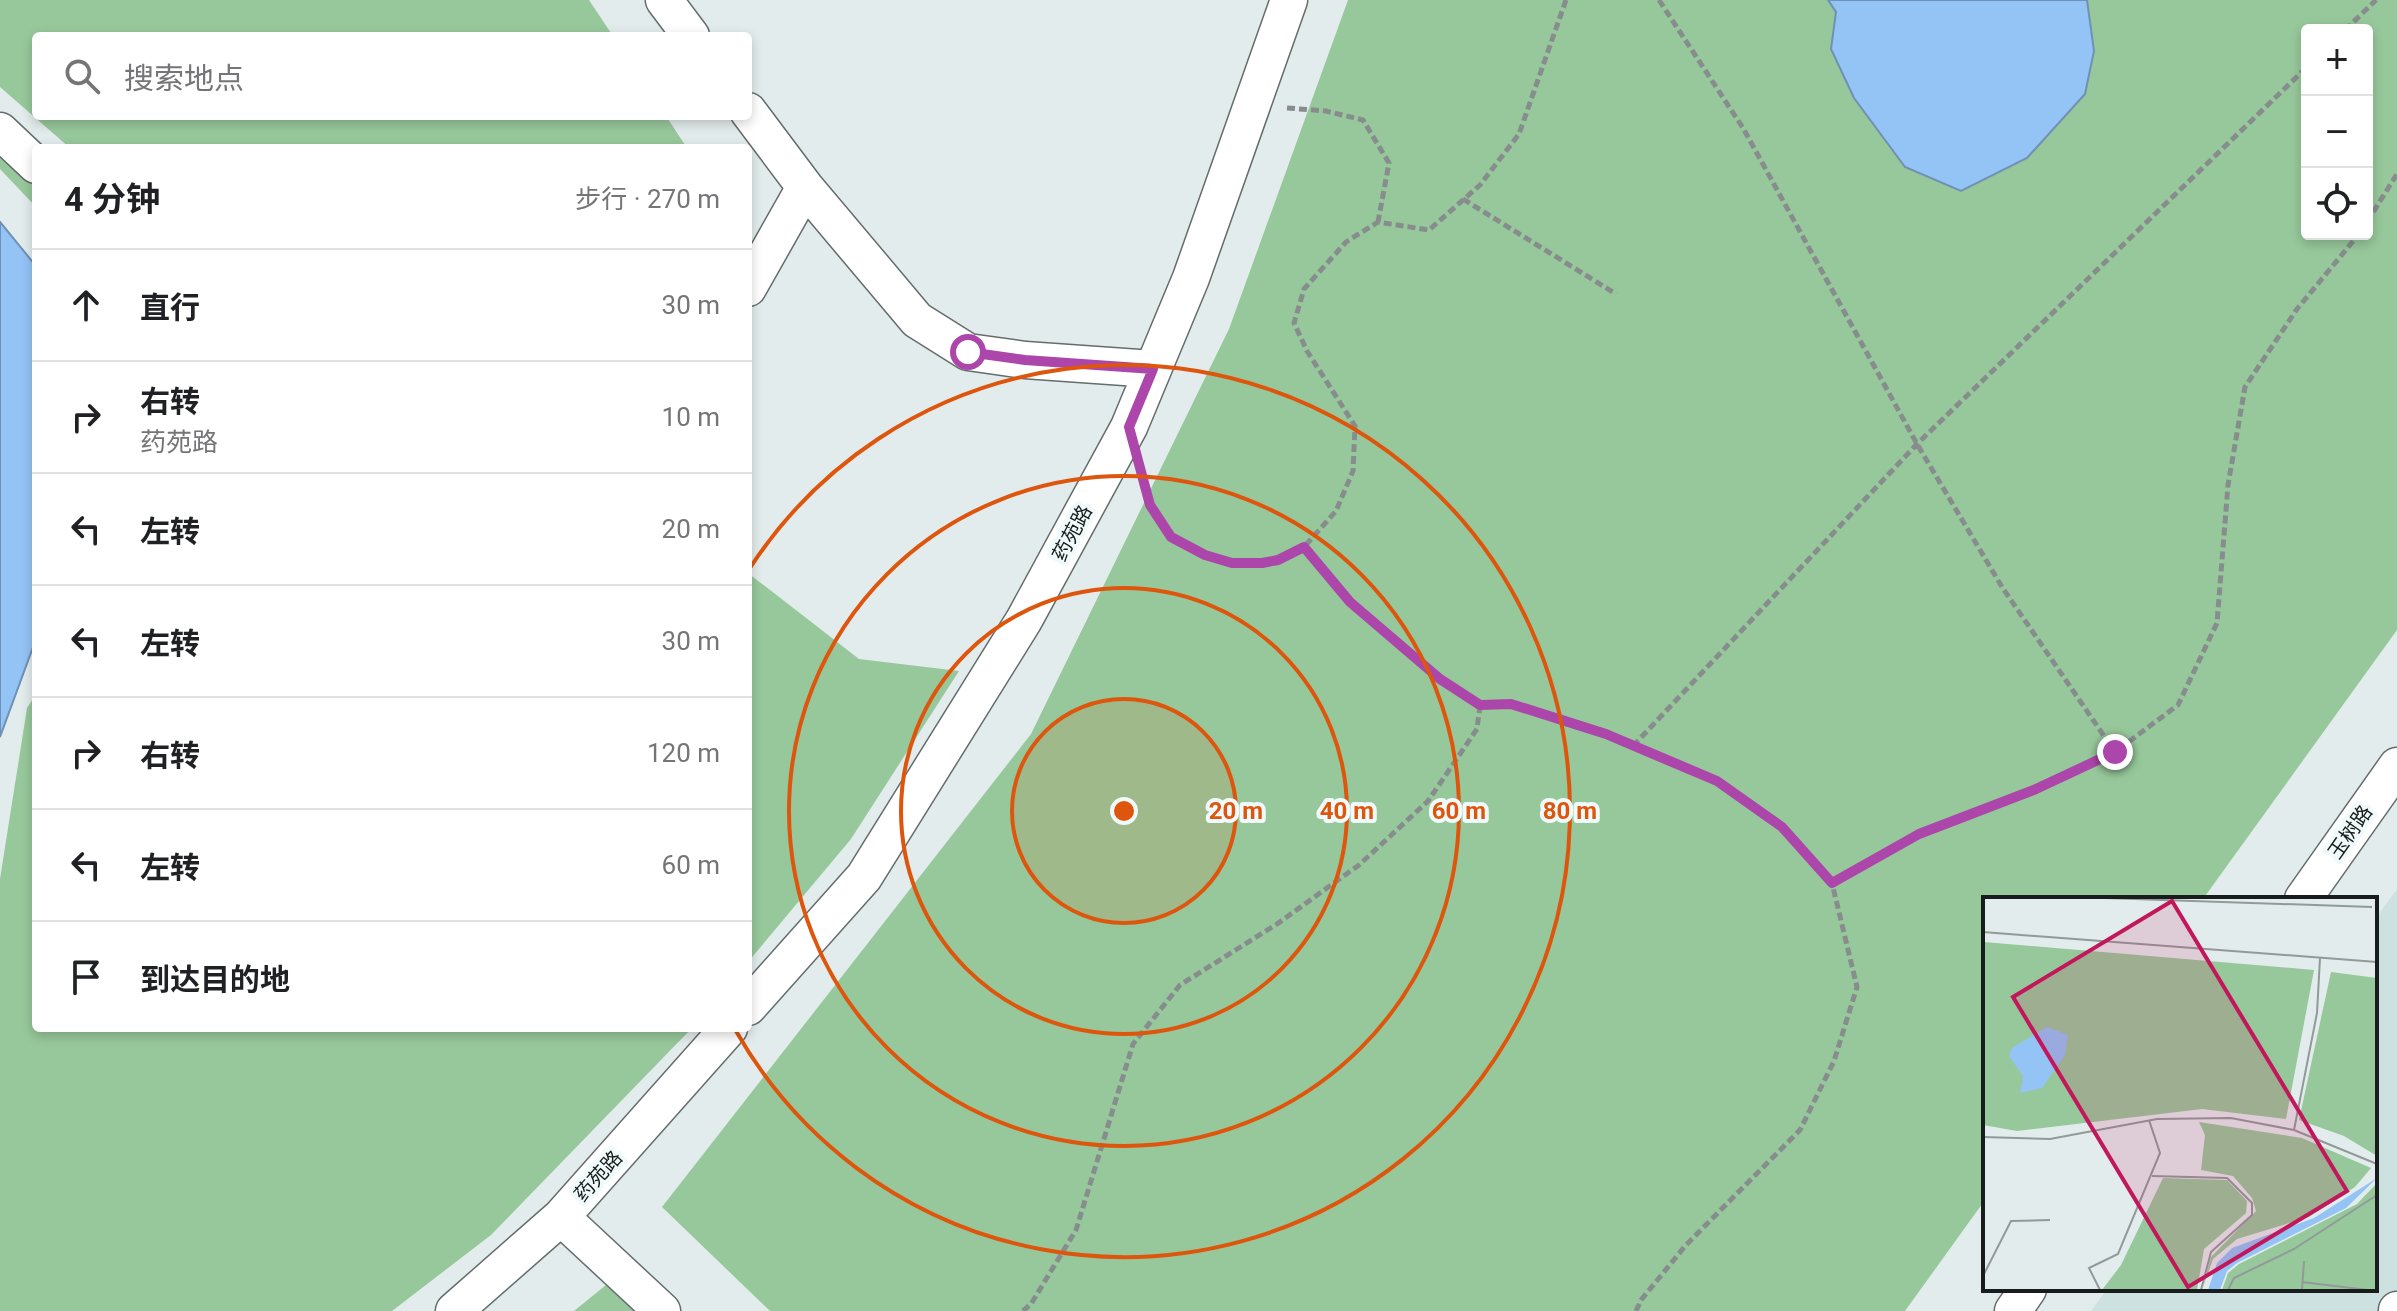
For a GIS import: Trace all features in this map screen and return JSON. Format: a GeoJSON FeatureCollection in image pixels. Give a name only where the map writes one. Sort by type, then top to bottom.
{"type":"FeatureCollection","features":[{"type":"Feature","properties":{"kind":"street"},"geometry":{"type":"LineString","coordinates":[[664,0],[688,32]]}},
{"type":"Feature","properties":{"kind":"street","name":"药苑路"},"geometry":{"type":"LineString","coordinates":[[752,1003],[864,877],[1024,620],[1129,427],[1191,278],[1289,0]]}},
{"type":"Feature","properties":{"kind":"street"},"geometry":{"type":"LineString","coordinates":[[752,116],[805,187],[917,320],[968,352],[1025,360],[1153,369]]}},
{"type":"Feature","properties":{"kind":"street"},"geometry":{"type":"LineString","coordinates":[[0,131],[32,161]]}},
{"type":"Feature","properties":{"kind":"street"},"geometry":{"type":"LineString","coordinates":[[752,281],[805,187]]}},
{"type":"Feature","properties":{"kind":"street","name":"玉树路"},"geometry":{"type":"LineString","coordinates":[[2304,897],[2397,766]]}},
{"type":"Feature","properties":{"kind":"street","name":"药苑路"},"geometry":{"type":"LineString","coordinates":[[454,1311],[561,1217],[725,1032]]}},
{"type":"Feature","properties":{"kind":"street"},"geometry":{"type":"LineString","coordinates":[[561,1217],[662,1311]]}},
{"type":"Feature","properties":{"kind":"street"},"geometry":{"type":"LineString","coordinates":[[2013,1311],[2027,1291]]}},
{"type":"Feature","properties":{"kind":"path"},"geometry":{"type":"LineString","coordinates":[[1129,427],[1150,505],[1171,537],[1205,555],[1232,563],[1278,560],[1304,547],[1336,511],[1353,471],[1355,426],[1307,351],[1294,323],[1304,289],[1346,242],[1378,222],[1429,230],[1480,185],[1519,134],[1566,0]]}},
{"type":"Feature","properties":{"kind":"path"},"geometry":{"type":"LineString","coordinates":[[1659,0],[1743,128],[1917,444],[2002,587],[2115,752]]}},
{"type":"Feature","properties":{"kind":"path"},"geometry":{"type":"LineString","coordinates":[[2351,24],[2376,0]]}},
{"type":"Feature","properties":{"kind":"path"},"geometry":{"type":"LineString","coordinates":[[1633,746],[1917,444],[2301,73]]}},
{"type":"Feature","properties":{"kind":"path"},"geometry":{"type":"LineString","coordinates":[[1250,106],[1326,111],[1363,120],[1389,163],[1378,222]]}},
{"type":"Feature","properties":{"kind":"path"},"geometry":{"type":"LineString","coordinates":[[2373,212],[2397,174]]}},
{"type":"Feature","properties":{"kind":"path"},"geometry":{"type":"LineString","coordinates":[[1463,199],[1616,294]]}},
{"type":"Feature","properties":{"kind":"path"},"geometry":{"type":"LineString","coordinates":[[1832,883],[1919,834],[2036,789],[2115,752],[2178,705],[2217,623],[2228,485],[2245,387],[2297,309],[2354,240]]}},
{"type":"Feature","properties":{"kind":"path"},"geometry":{"type":"LineString","coordinates":[[1304,547],[1350,602],[1440,679],[1480,705],[1511,704],[1606,734],[1717,781],[1782,827],[1832,883],[1857,987],[1834,1061],[1800,1130],[1686,1245],[1641,1300],[1636,1311]]}},
{"type":"Feature","properties":{"kind":"path"},"geometry":{"type":"LineString","coordinates":[[1023,1311],[1031,1304],[1076,1230],[1133,1044],[1180,985],[1277,924],[1359,865],[1428,801],[1477,729],[1480,705]]}},
{"type":"Feature","properties":{"kind":"shaded area"},"geometry":{"type":"Polygon","coordinates":[[[2397,889],[2397,1311],[2091,1311],[2106,1291],[2377,1291],[2377,916],[2397,889]]]}},
{"type":"Feature","properties":{"kind":"green space"},"geometry":{"type":"Polygon","coordinates":[[[0,0],[589,0],[610,32],[32,32],[32,115],[0,87],[0,0]]]}},
{"type":"Feature","properties":{"kind":"green space"},"geometry":{"type":"Polygon","coordinates":[[[1348,0],[2397,0],[2397,630],[2204,897],[1983,897],[1983,1203],[1905,1311],[770,1311],[662,1207],[1031,734],[1229,329],[1348,0]]]}},
{"type":"Feature","properties":{"kind":"green space"},"geometry":{"type":"Polygon","coordinates":[[[38,120],[669,120],[684,144],[65,144],[38,120]]]}},
{"type":"Feature","properties":{"kind":"green space"},"geometry":{"type":"Polygon","coordinates":[[[0,149],[32,184],[32,203],[0,169],[0,149]]]}},
{"type":"Feature","properties":{"kind":"green space"},"geometry":{"type":"Polygon","coordinates":[[[752,576],[859,659],[959,671],[851,839],[752,957],[752,576]]]}},
{"type":"Feature","properties":{"kind":"green space"},"geometry":{"type":"Polygon","coordinates":[[[32,700],[32,1032],[688,1032],[491,1235],[392,1311],[0,1311],[0,879],[27,708],[32,700]]]}},
{"type":"Feature","properties":{"kind":"green space"},"geometry":{"type":"Polygon","coordinates":[[[606,1285],[634,1311],[574,1311],[606,1285]]]}},
{"type":"Feature","properties":{"kind":"water"},"geometry":{"type":"Polygon","coordinates":[[[1828,0],[2087,0],[2094,51],[2085,94],[2027,158],[1961,191],[1905,167],[1854,98],[1831,49],[1836,12],[1828,0]]]}},
{"type":"Feature","properties":{"kind":"water"},"geometry":{"type":"Polygon","coordinates":[[[0,222],[32,261],[32,650],[0,737],[0,222]]]}},
{"type":"Feature","properties":{"kind":"route"},"geometry":{"type":"LineString","coordinates":[[968,352],[1025,360],[1153,369],[1129,427],[1150,505],[1171,537],[1205,555],[1232,563],[1278,560],[1304,547],[1350,602],[1440,679],[1480,705],[1511,704],[1606,734],[1717,781],[1782,827],[1832,883],[1919,834],[2036,789],[2115,752]]}}]}
